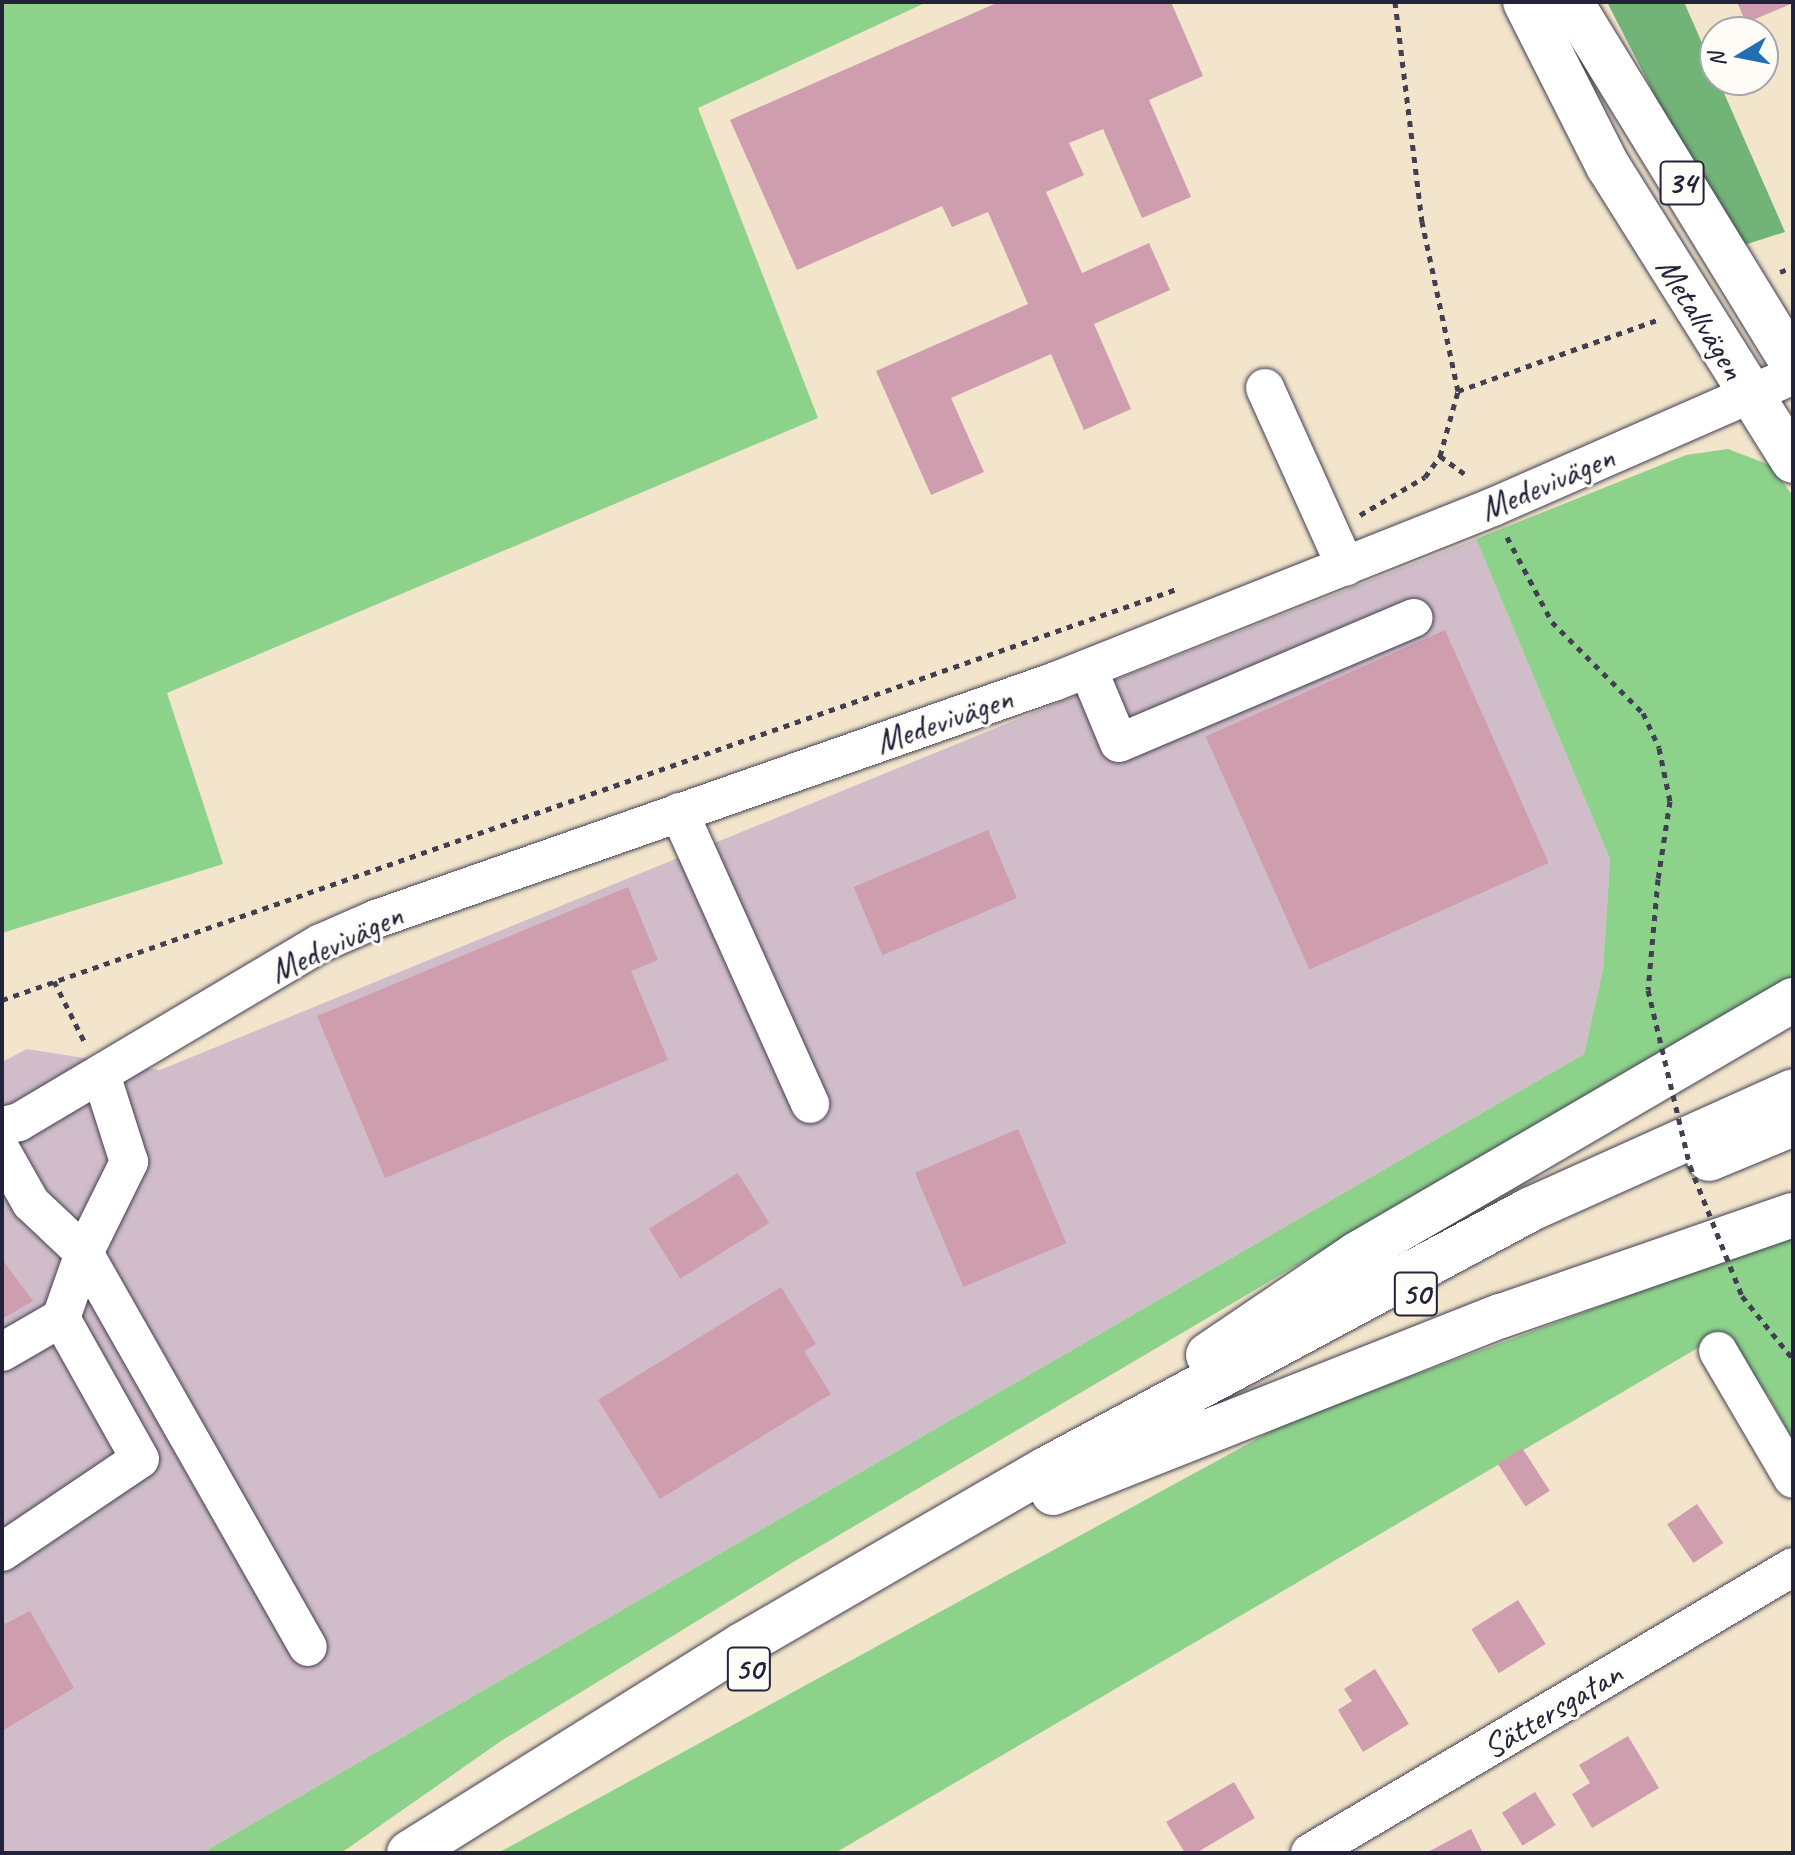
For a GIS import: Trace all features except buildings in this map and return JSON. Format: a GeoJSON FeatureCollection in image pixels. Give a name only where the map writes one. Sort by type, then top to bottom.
{"type":"FeatureCollection","features":[{"type":"Feature","properties":{"kind":"main road","name":"Metallvägen"},"geometry":{"type":"LineString","coordinates":[[1525,2],[1608,166],[1793,461]]}},
{"type":"Feature","properties":{"kind":"main road","name":"Metallvägen"},"geometry":{"type":"LineString","coordinates":[[1571,2],[1793,364]]}},
{"type":"Feature","properties":{"kind":"main road"},"geometry":{"type":"LineString","coordinates":[[1050,1481],[1357,1254],[1793,1000]]}},
{"type":"Feature","properties":{"kind":"main road","name":"50"},"geometry":{"type":"LineString","coordinates":[[451,1853],[1050,1481],[1531,1209],[1793,1091]]}},
{"type":"Feature","properties":{"kind":"main road","name":"50"},"geometry":{"type":"LineString","coordinates":[[409,1853],[742,1645],[1050,1481],[1540,1230],[1793,1124]]}},
{"type":"Feature","properties":{"kind":"main road"},"geometry":{"type":"LineString","coordinates":[[1050,1481],[1501,1316],[1793,1215]]}},
{"type":"Feature","properties":{"kind":"street","name":"Medevivägen"},"geometry":{"type":"LineString","coordinates":[[2,1126],[19,1122],[321,943],[679,812],[1088,669],[1493,507],[1793,375]]}},
{"type":"Feature","properties":{"kind":"street"},"geometry":{"type":"LineString","coordinates":[[1265,388],[1346,567]]}},
{"type":"Feature","properties":{"kind":"street"},"geometry":{"type":"LineString","coordinates":[[1088,669],[1119,743],[1414,618]]}},
{"type":"Feature","properties":{"kind":"street"},"geometry":{"type":"LineString","coordinates":[[679,812],[810,1104]]}},
{"type":"Feature","properties":{"kind":"street"},"geometry":{"type":"LineString","coordinates":[[2,1352],[61,1318],[84,1253],[129,1162],[101,1074]]}},
{"type":"Feature","properties":{"kind":"street"},"geometry":{"type":"LineString","coordinates":[[2,1152],[31,1203],[84,1253],[308,1647]]}},
{"type":"Feature","properties":{"kind":"street"},"geometry":{"type":"LineString","coordinates":[[2,1552],[140,1459],[61,1318]]}},
{"type":"Feature","properties":{"kind":"street"},"geometry":{"type":"LineString","coordinates":[[1718,1351],[1793,1479]]}},
{"type":"Feature","properties":{"kind":"street","name":"Sättersgatan"},"geometry":{"type":"LineString","coordinates":[[1310,1853],[1793,1567]]}},
{"type":"Feature","properties":{"kind":"path"},"geometry":{"type":"LineString","coordinates":[[1330,529],[1406,491],[1440,456],[1458,391],[1422,222],[1395,2]]}},
{"type":"Feature","properties":{"kind":"path"},"geometry":{"type":"LineString","coordinates":[[1458,391],[1675,313]]}},
{"type":"Feature","properties":{"kind":"path"},"geometry":{"type":"LineString","coordinates":[[1440,456],[1474,481],[1493,507],[1552,622],[1643,713],[1659,748],[1670,801],[1658,879],[1648,990],[1678,1123],[1742,1296],[1793,1359]]}},
{"type":"Feature","properties":{"kind":"path"},"geometry":{"type":"LineString","coordinates":[[2,1000],[1187,586]]}},
{"type":"Feature","properties":{"kind":"path"},"geometry":{"type":"LineString","coordinates":[[54,981],[101,1074]]}},
{"type":"Feature","properties":{"kind":"shaded area"},"geometry":{"type":"Polygon","coordinates":[[[1476,539],[1610,859],[1603,969],[1584,1054],[202,1853],[2,1853],[2,1062],[27,1049],[160,1070],[1074,696],[1476,539]]]}},
{"type":"Feature","properties":{"kind":"green space"},"geometry":{"type":"Polygon","coordinates":[[[2,2],[927,2],[698,108],[818,418],[167,693],[223,864],[2,933],[2,2]]]}},
{"type":"Feature","properties":{"kind":"green space"},"geometry":{"type":"Polygon","coordinates":[[[1607,2],[1684,2],[1699,36],[1699,96],[1725,96],[1785,232],[1741,246],[1683,150],[1607,2]]]}},
{"type":"Feature","properties":{"kind":"green space"},"geometry":{"type":"Polygon","coordinates":[[[1728,449],[1770,465],[1793,496],[1793,979],[1640,1063],[790,1564],[501,1741],[341,1853],[202,1853],[1584,1054],[1603,969],[1610,859],[1476,539],[1686,455],[1728,449]]]}},
{"type":"Feature","properties":{"kind":"green space"},"geometry":{"type":"Polygon","coordinates":[[[1793,1235],[1793,1440],[1769,1397],[1720,1335],[835,1853],[498,1853],[1290,1421],[1793,1235]]]}}]}
